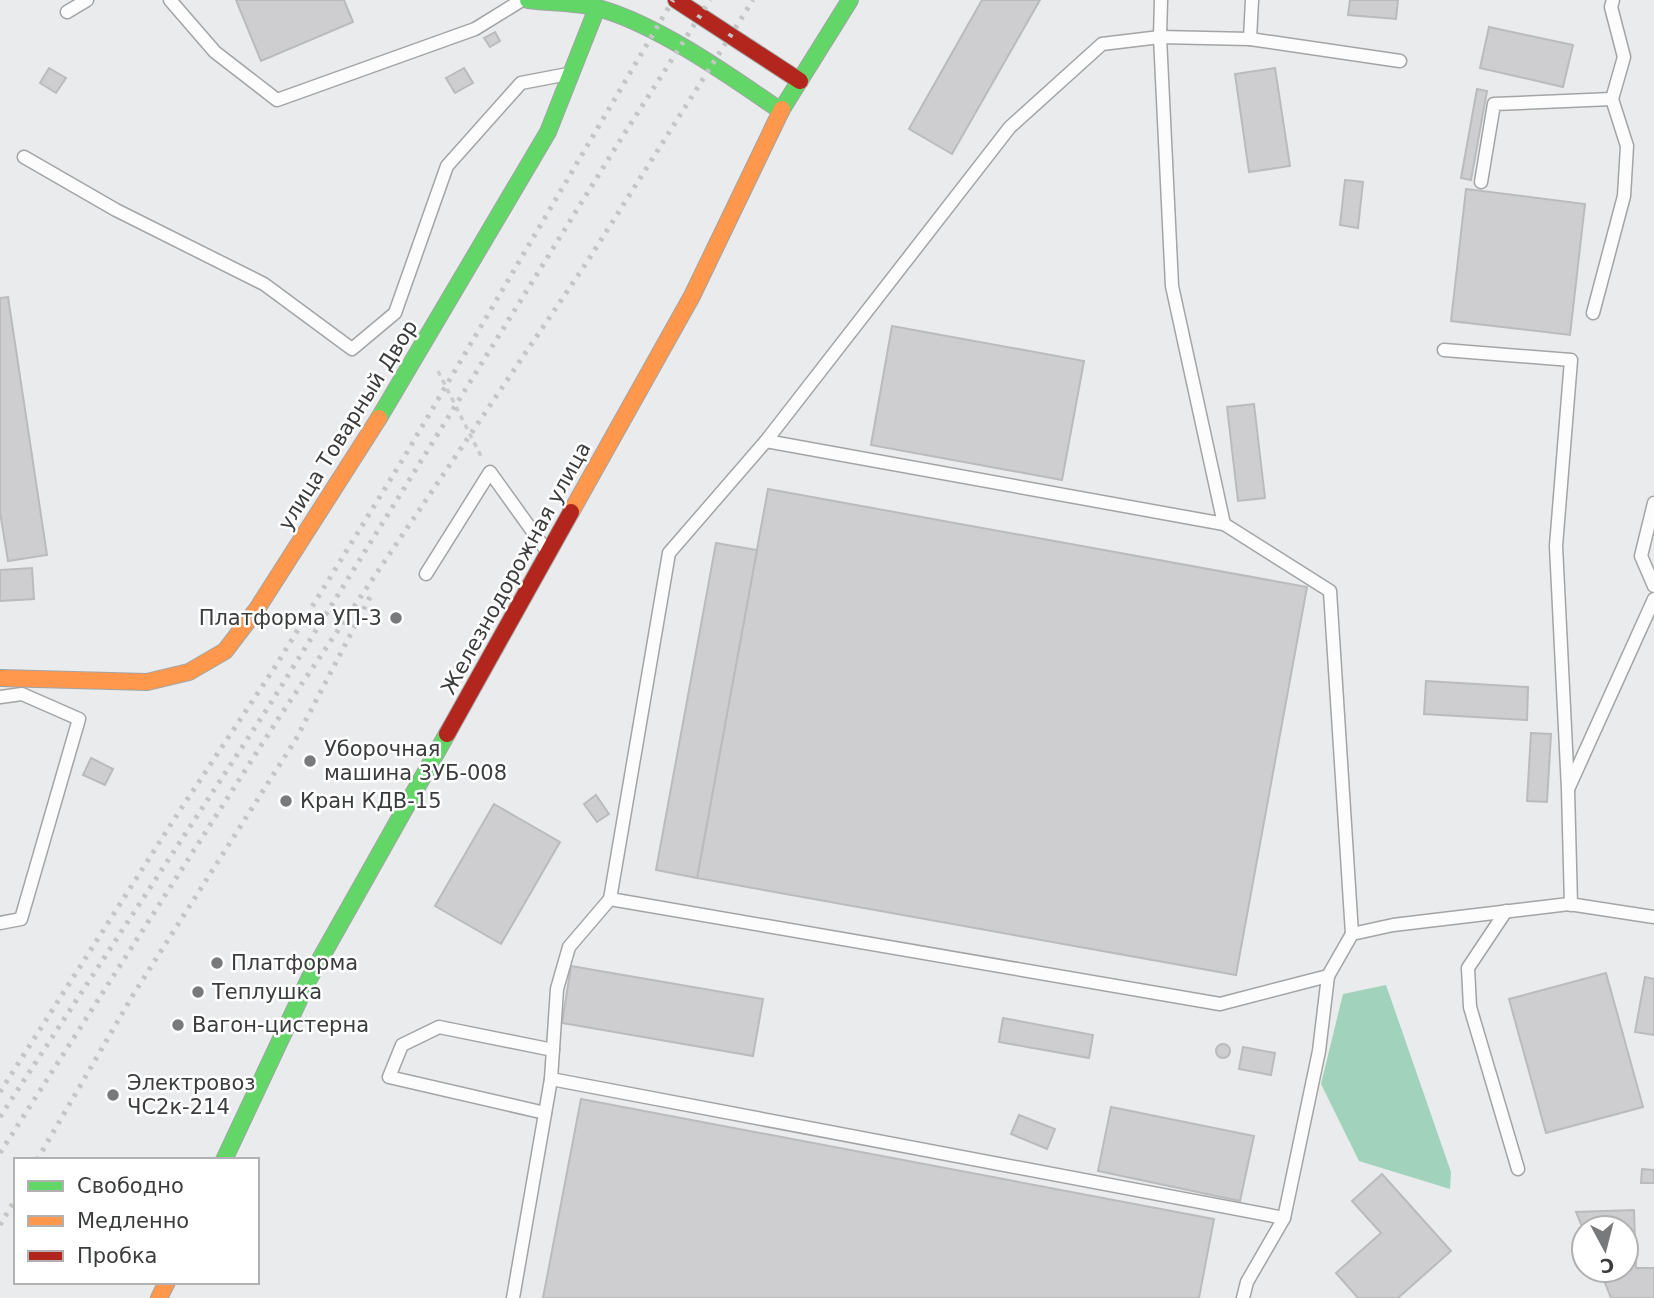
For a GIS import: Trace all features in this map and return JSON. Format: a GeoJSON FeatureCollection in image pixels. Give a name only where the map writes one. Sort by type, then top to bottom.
{"type":"FeatureCollection","features":[{"type":"Feature","properties":{"kind":"street"},"geometry":{"type":"LineString","coordinates":[[528,0],[603,4],[649,28],[782,111]]}},
{"type":"Feature","properties":{"kind":"street"},"geometry":{"type":"LineString","coordinates":[[676,0],[800,81]]}},
{"type":"Feature","properties":{"kind":"street","name":"Железнодорожная улица"},"geometry":{"type":"LineString","coordinates":[[225,1158],[309,979],[692,296],[782,111],[850,0]]}},
{"type":"Feature","properties":{"kind":"street","name":"улица Товарный Двор"},"geometry":{"type":"LineString","coordinates":[[0,678],[147,682],[189,672],[225,651],[257,610],[365,441],[548,132],[571,73],[603,4]]}},
{"type":"Feature","properties":{"kind":"lane"},"geometry":{"type":"LineString","coordinates":[[67,12],[88,0]]}},
{"type":"Feature","properties":{"kind":"lane"},"geometry":{"type":"LineString","coordinates":[[170,0],[215,52],[277,100],[475,29],[522,0]]}},
{"type":"Feature","properties":{"kind":"lane"},"geometry":{"type":"LineString","coordinates":[[1161,0],[1160,37],[1172,286],[1224,524]]}},
{"type":"Feature","properties":{"kind":"lane"},"geometry":{"type":"LineString","coordinates":[[1250,39],[1252,0]]}},
{"type":"Feature","properties":{"kind":"lane"},"geometry":{"type":"LineString","coordinates":[[1593,313],[1625,196],[1627,146],[1612,99],[1624,57],[1611,7],[1613,0]]}},
{"type":"Feature","properties":{"kind":"lane"},"geometry":{"type":"LineString","coordinates":[[513,1298],[551,1079],[557,989],[569,947],[610,900],[668,554],[766,441],[1010,127],[1102,44],[1160,37],[1250,39],[1400,61]]}},
{"type":"Feature","properties":{"kind":"lane"},"geometry":{"type":"LineString","coordinates":[[24,157],[116,210],[264,284],[352,349],[395,313],[447,166],[521,83],[571,73]]}},
{"type":"Feature","properties":{"kind":"lane"},"geometry":{"type":"LineString","coordinates":[[1481,182],[1494,104],[1612,99]]}},
{"type":"Feature","properties":{"kind":"lane"},"geometry":{"type":"LineString","coordinates":[[1444,350],[1571,360],[1556,546],[1571,905]]}},
{"type":"Feature","properties":{"kind":"lane"},"geometry":{"type":"LineString","coordinates":[[766,441],[1224,524],[1330,591],[1352,934],[1328,976],[1320,1051],[1284,1218],[1247,1282],[1244,1298]]}},
{"type":"Feature","properties":{"kind":"lane"},"geometry":{"type":"LineString","coordinates":[[426,574],[489,472],[548,553]]}},
{"type":"Feature","properties":{"kind":"lane"},"geometry":{"type":"LineString","coordinates":[[1654,503],[1641,556],[1654,586]]}},
{"type":"Feature","properties":{"kind":"lane"},"geometry":{"type":"LineString","coordinates":[[1568,789],[1654,599]]}},
{"type":"Feature","properties":{"kind":"lane"},"geometry":{"type":"LineString","coordinates":[[0,697],[22,694],[79,719],[21,919],[0,923]]}},
{"type":"Feature","properties":{"kind":"lane"},"geometry":{"type":"LineString","coordinates":[[610,900],[1220,1004],[1328,976]]}},
{"type":"Feature","properties":{"kind":"lane"},"geometry":{"type":"LineString","coordinates":[[1352,934],[1393,925],[1571,905],[1654,918]]}},
{"type":"Feature","properties":{"kind":"lane"},"geometry":{"type":"LineString","coordinates":[[1506,911],[1468,968],[1471,1007],[1518,1169]]}},
{"type":"Feature","properties":{"kind":"lane"},"geometry":{"type":"LineString","coordinates":[[1614,912],[1654,911]]}},
{"type":"Feature","properties":{"kind":"lane"},"geometry":{"type":"LineString","coordinates":[[545,1113],[389,1077],[402,1045],[439,1027],[553,1050]]}},
{"type":"Feature","properties":{"kind":"lane"},"geometry":{"type":"LineString","coordinates":[[551,1079],[1284,1218]]}},
{"type":"Feature","properties":{"kind":"path"},"geometry":{"type":"LineString","coordinates":[[424,343],[489,472]]}},
{"type":"Feature","properties":{"kind":"green space"},"geometry":{"type":"Polygon","coordinates":[[[1386,985],[1451,1172],[1450,1189],[1359,1161],[1321,1084],[1343,994],[1386,985]]]}},
{"type":"Feature","properties":{"kind":"building"},"geometry":{"type":"Polygon","coordinates":[[[236,0],[344,0],[353,22],[261,61],[236,0]]]}},
{"type":"Feature","properties":{"kind":"building"},"geometry":{"type":"Polygon","coordinates":[[[982,0],[1040,0],[952,154],[909,129],[982,0]]]}},
{"type":"Feature","properties":{"kind":"building"},"geometry":{"type":"Polygon","coordinates":[[[1350,0],[1398,0],[1396,19],[1348,15],[1350,0]]]}},
{"type":"Feature","properties":{"kind":"building"},"geometry":{"type":"Polygon","coordinates":[[[1489,27],[1573,45],[1563,87],[1480,68],[1489,27]]]}},
{"type":"Feature","properties":{"kind":"building"},"geometry":{"type":"Polygon","coordinates":[[[495,32],[500,41],[490,47],[484,38],[495,32]]]}},
{"type":"Feature","properties":{"kind":"building"},"geometry":{"type":"Polygon","coordinates":[[[49,68],[66,78],[56,93],[40,83],[49,68]]]}},
{"type":"Feature","properties":{"kind":"building"},"geometry":{"type":"Polygon","coordinates":[[[464,68],[473,83],[455,93],[446,78],[464,68]]]}},
{"type":"Feature","properties":{"kind":"building"},"geometry":{"type":"Polygon","coordinates":[[[1275,68],[1290,166],[1249,172],[1235,74],[1275,68]]]}},
{"type":"Feature","properties":{"kind":"building"},"geometry":{"type":"Polygon","coordinates":[[[1477,89],[1487,91],[1471,180],[1461,178],[1477,89]]]}},
{"type":"Feature","properties":{"kind":"building"},"geometry":{"type":"Polygon","coordinates":[[[1345,180],[1363,182],[1358,228],[1340,225],[1345,180]]]}},
{"type":"Feature","properties":{"kind":"building"},"geometry":{"type":"Polygon","coordinates":[[[1466,189],[1585,204],[1570,335],[1451,321],[1466,189]]]}},
{"type":"Feature","properties":{"kind":"building"},"geometry":{"type":"Polygon","coordinates":[[[8,297],[47,555],[8,561],[0,512],[0,298],[8,297]]]}},
{"type":"Feature","properties":{"kind":"building"},"geometry":{"type":"Polygon","coordinates":[[[892,326],[1084,361],[1062,480],[871,445],[892,326]]]}},
{"type":"Feature","properties":{"kind":"building"},"geometry":{"type":"Polygon","coordinates":[[[1254,404],[1265,498],[1238,501],[1227,407],[1254,404]]]}},
{"type":"Feature","properties":{"kind":"building"},"geometry":{"type":"Polygon","coordinates":[[[768,489],[1307,587],[1236,975],[697,878],[768,489]]]}},
{"type":"Feature","properties":{"kind":"building"},"geometry":{"type":"Polygon","coordinates":[[[716,543],[757,550],[697,878],[656,870],[716,543]]]}},
{"type":"Feature","properties":{"kind":"building"},"geometry":{"type":"Polygon","coordinates":[[[32,568],[34,599],[0,601],[0,570],[32,568]]]}},
{"type":"Feature","properties":{"kind":"building"},"geometry":{"type":"Polygon","coordinates":[[[1426,681],[1528,687],[1527,720],[1424,714],[1426,681]]]}},
{"type":"Feature","properties":{"kind":"building"},"geometry":{"type":"Polygon","coordinates":[[[1531,733],[1551,734],[1547,802],[1527,801],[1531,733]]]}},
{"type":"Feature","properties":{"kind":"building"},"geometry":{"type":"Polygon","coordinates":[[[91,758],[113,769],[105,785],[83,775],[91,758]]]}},
{"type":"Feature","properties":{"kind":"building"},"geometry":{"type":"Polygon","coordinates":[[[596,795],[609,814],[597,822],[584,804],[596,795]]]}},
{"type":"Feature","properties":{"kind":"building"},"geometry":{"type":"Polygon","coordinates":[[[494,804],[560,842],[501,944],[435,906],[494,804]]]}},
{"type":"Feature","properties":{"kind":"building"},"geometry":{"type":"Polygon","coordinates":[[[571,966],[763,999],[753,1056],[562,1023],[571,966]]]}},
{"type":"Feature","properties":{"kind":"building"},"geometry":{"type":"Polygon","coordinates":[[[1606,973],[1643,1107],[1546,1133],[1509,999],[1606,973]]]}},
{"type":"Feature","properties":{"kind":"building"},"geometry":{"type":"Polygon","coordinates":[[[1645,977],[1654,979],[1654,1035],[1635,1032],[1645,977]]]}},
{"type":"Feature","properties":{"kind":"building"},"geometry":{"type":"Polygon","coordinates":[[[1003,1018],[1093,1035],[1089,1058],[999,1042],[1003,1018]]]}},
{"type":"Feature","properties":{"kind":"building"},"geometry":{"type":"Polygon","coordinates":[[[1223,1044],[1228,1046],[1228,1056],[1223,1058],[1218,1056],[1216,1051],[1218,1046],[1223,1044]]]}},
{"type":"Feature","properties":{"kind":"building"},"geometry":{"type":"Polygon","coordinates":[[[1243,1047],[1275,1053],[1271,1075],[1239,1069],[1243,1047]]]}},
{"type":"Feature","properties":{"kind":"building"},"geometry":{"type":"Polygon","coordinates":[[[581,1099],[1214,1219],[1199,1298],[543,1298],[581,1099]]]}},
{"type":"Feature","properties":{"kind":"building"},"geometry":{"type":"Polygon","coordinates":[[[1111,1107],[1254,1136],[1240,1201],[1098,1171],[1111,1107]]]}},
{"type":"Feature","properties":{"kind":"building"},"geometry":{"type":"Polygon","coordinates":[[[1019,1115],[1055,1129],[1047,1149],[1011,1134],[1019,1115]]]}},
{"type":"Feature","properties":{"kind":"building"},"geometry":{"type":"Polygon","coordinates":[[[1642,1169],[1654,1170],[1654,1183],[1641,1183],[1642,1169]]]}},
{"type":"Feature","properties":{"kind":"building"},"geometry":{"type":"Polygon","coordinates":[[[1382,1174],[1451,1251],[1398,1298],[1358,1298],[1336,1273],[1381,1233],[1352,1201],[1382,1174]]]}},
{"type":"Feature","properties":{"kind":"building"},"geometry":{"type":"Polygon","coordinates":[[[1634,1210],[1634,1214],[1577,1214],[1576,1212],[1634,1210]]]}},
{"type":"Feature","properties":{"kind":"building"},"geometry":{"type":"Polygon","coordinates":[[[1640,1268],[1654,1268],[1654,1298],[1611,1298],[1606,1284],[1640,1284],[1640,1268]]]}},
{"type":"Feature","properties":{"kind":"railway"},"geometry":{"type":"LineString","coordinates":[[0,1092],[275,667],[400,464],[673,0]]}},
{"type":"Feature","properties":{"kind":"railway"},"geometry":{"type":"LineString","coordinates":[[0,1117],[269,706],[710,0]]}},
{"type":"Feature","properties":{"kind":"railway"},"geometry":{"type":"LineString","coordinates":[[0,1153],[280,716],[587,262],[753,0]]}},
{"type":"Feature","properties":{"kind":"railway"},"geometry":{"type":"LineString","coordinates":[[38,1158],[133,995],[296,739],[370,597]]}},
{"type":"Feature","properties":{"kind":"railway"},"geometry":{"type":"LineString","coordinates":[[0,1225],[14,1201]]}},
{"type":"Feature","properties":{"kind":"traffic: fast"},"geometry":{"type":"LineString","coordinates":[[528,0],[590,6],[644,26],[692,52],[781,111]]}},
{"type":"Feature","properties":{"kind":"traffic: fast"},"geometry":{"type":"LineString","coordinates":[[782,109],[850,0]]}},
{"type":"Feature","properties":{"kind":"traffic: fast"},"geometry":{"type":"LineString","coordinates":[[379,418],[548,132],[597,8]]}},
{"type":"Feature","properties":{"kind":"traffic: fast"},"geometry":{"type":"LineString","coordinates":[[225,1158],[309,979],[447,734]]}},
{"type":"Feature","properties":{"kind":"traffic: slow"},"geometry":{"type":"LineString","coordinates":[[571,512],[692,296],[782,109]]}},
{"type":"Feature","properties":{"kind":"traffic: slow"},"geometry":{"type":"LineString","coordinates":[[0,678],[147,682],[189,672],[225,651],[257,609],[379,418]]}},
{"type":"Feature","properties":{"kind":"traffic: slow"},"geometry":{"type":"LineString","coordinates":[[159,1298],[166,1284]]}},
{"type":"Feature","properties":{"kind":"traffic: jam"},"geometry":{"type":"LineString","coordinates":[[676,0],[800,81]]}},
{"type":"Feature","properties":{"kind":"traffic: jam"},"geometry":{"type":"LineString","coordinates":[[447,734],[571,512]]}},
{"type":"Feature","properties":{"kind":"place","name":"Платформа УП-3"},"geometry":{"type":"Point","coordinates":[396,618]}},
{"type":"Feature","properties":{"kind":"place","name":"Уборочная машина 3УБ-008"},"geometry":{"type":"Point","coordinates":[310,761]}},
{"type":"Feature","properties":{"kind":"place","name":"Кран КДВ-15"},"geometry":{"type":"Point","coordinates":[286,801]}},
{"type":"Feature","properties":{"kind":"place","name":"Платформа"},"geometry":{"type":"Point","coordinates":[217,963]}},
{"type":"Feature","properties":{"kind":"place","name":"Теплушка"},"geometry":{"type":"Point","coordinates":[198,992]}},
{"type":"Feature","properties":{"kind":"place","name":"Вагон-цистерна"},"geometry":{"type":"Point","coordinates":[178,1025]}},
{"type":"Feature","properties":{"kind":"place","name":"Электровоз ЧС2к-214"},"geometry":{"type":"Point","coordinates":[113,1095]}}]}
